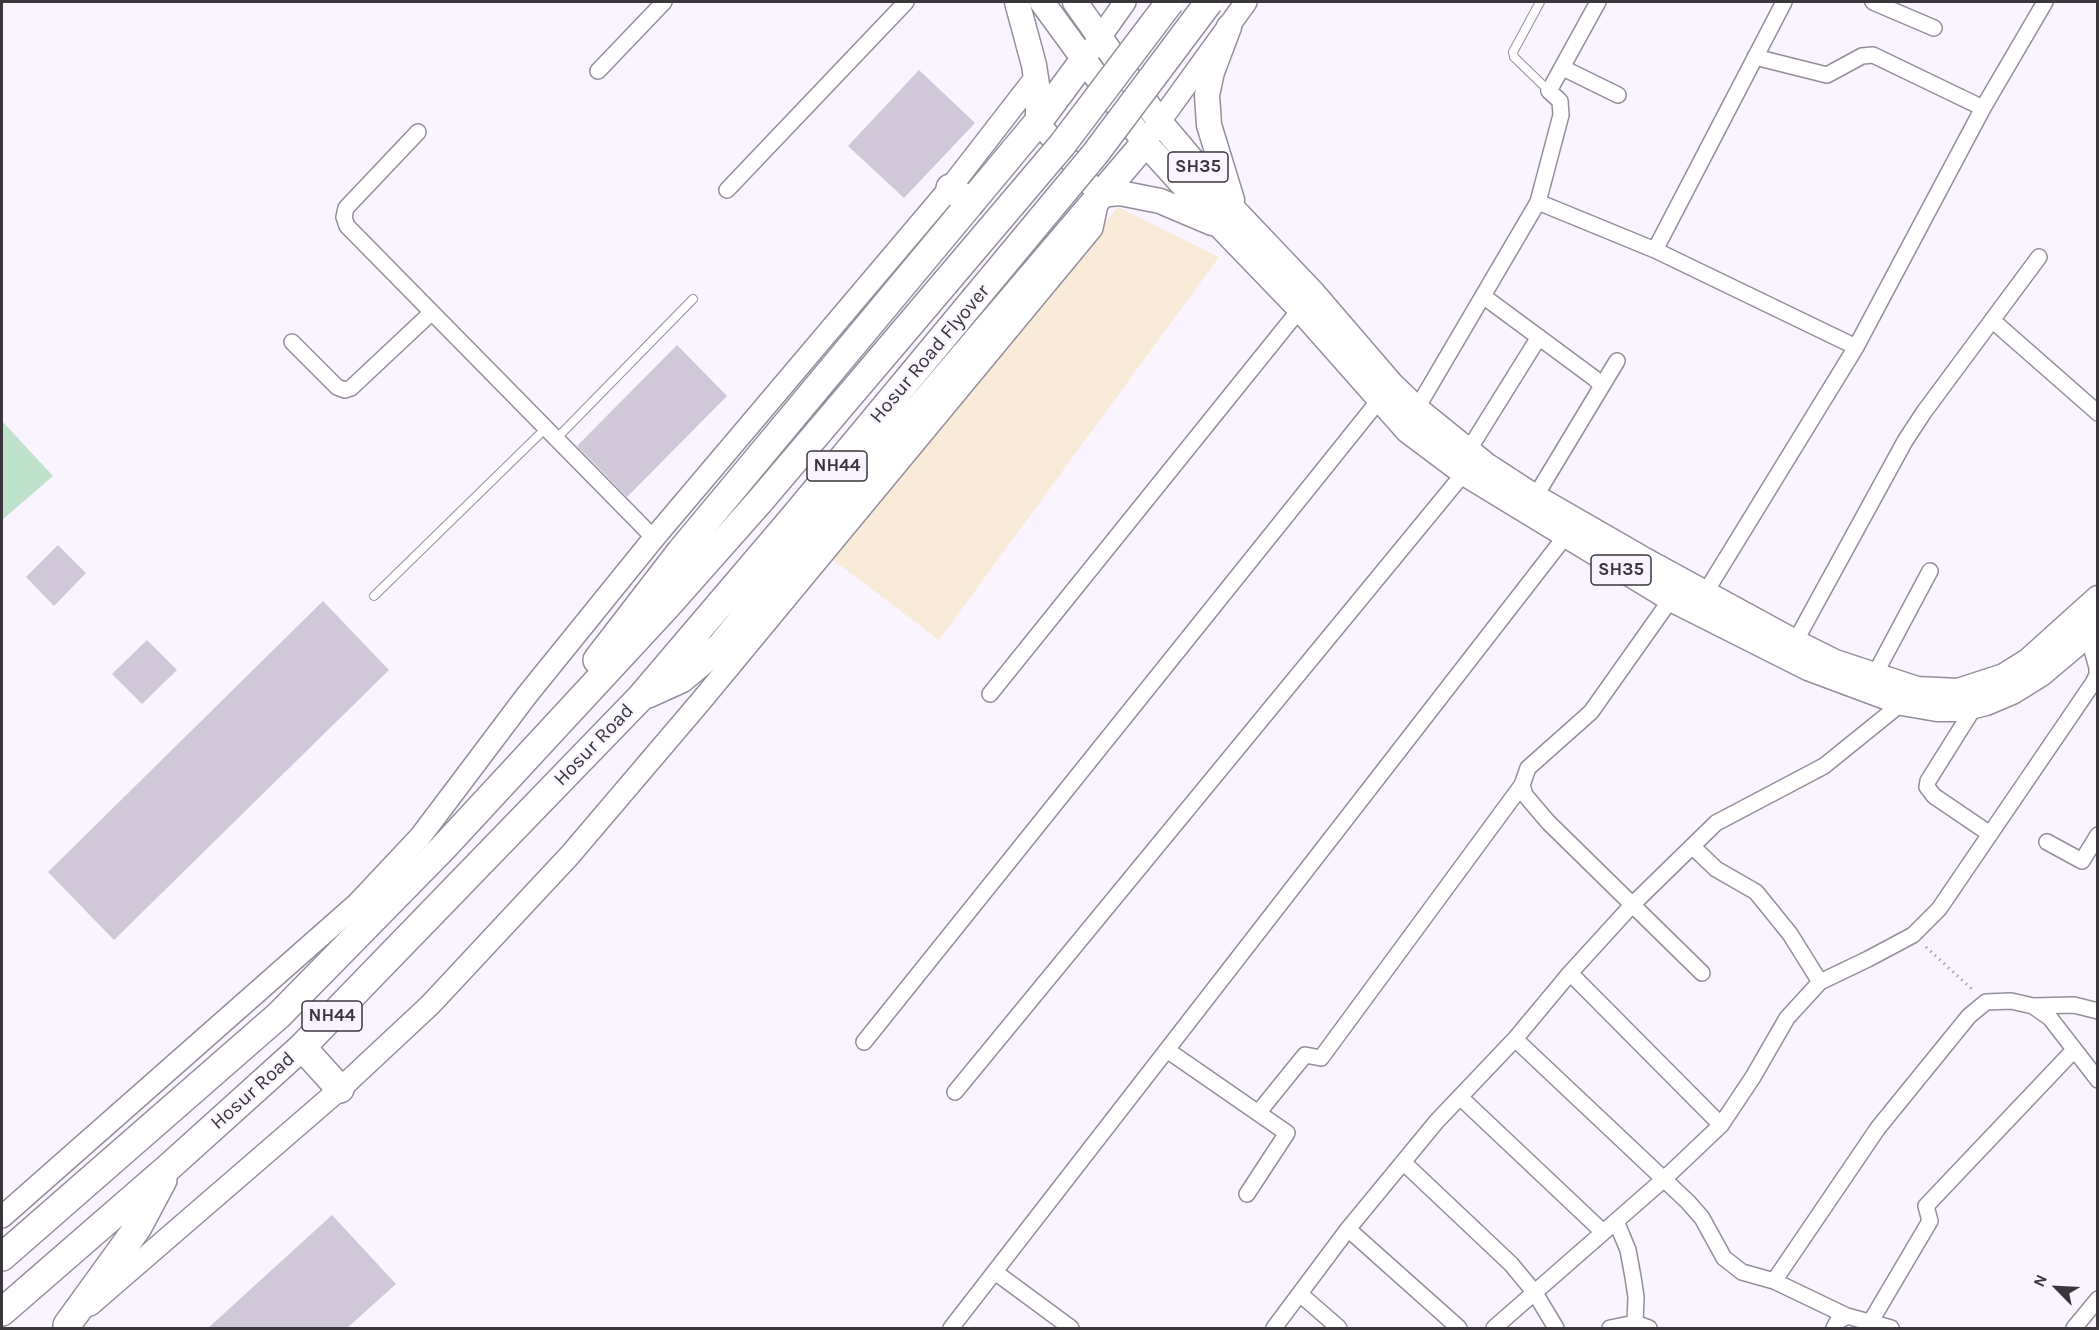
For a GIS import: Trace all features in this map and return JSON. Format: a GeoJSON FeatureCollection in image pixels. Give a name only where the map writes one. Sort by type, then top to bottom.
{"type":"FeatureCollection","features":[{"type":"Feature","properties":{"kind":"highway","name":"Hosur Road Flyover"},"geometry":{"type":"LineString","coordinates":[[598,682],[760,501],[1062,145],[1170,2]]}},
{"type":"Feature","properties":{"kind":"highway","name":"Hosur Road Flyover"},"geometry":{"type":"LineString","coordinates":[[640,698],[794,517],[1095,153],[1209,2]]}},
{"type":"Feature","properties":{"kind":"highway"},"geometry":{"type":"LineString","coordinates":[[598,682],[596,660],[647,594],[960,195],[1038,122],[1084,60]]}},
{"type":"Feature","properties":{"kind":"highway"},"geometry":{"type":"LineString","coordinates":[[640,698],[681,679],[721,646],[798,550],[1152,133]]}},
{"type":"Feature","properties":{"kind":"highway","name":"Hosur Road"},"geometry":{"type":"LineString","coordinates":[[2,1257],[279,1015],[442,849],[598,682]]}},
{"type":"Feature","properties":{"kind":"highway","name":"Hosur Road"},"geometry":{"type":"LineString","coordinates":[[2,1312],[302,1047],[640,698]]}},
{"type":"Feature","properties":{"kind":"highway"},"geometry":{"type":"LineString","coordinates":[[302,1047],[340,1089]]}},
{"type":"Feature","properties":{"kind":"highway"},"geometry":{"type":"LineString","coordinates":[[65,1327],[138,1227],[170,1166]]}},
{"type":"Feature","properties":{"kind":"main road"},"geometry":{"type":"LineString","coordinates":[[1017,2],[1036,77],[1038,122]]}},
{"type":"Feature","properties":{"kind":"main road","name":"SH35"},"geometry":{"type":"LineString","coordinates":[[1042,2],[1084,60],[1228,219],[1300,309],[1411,418],[1466,462],[1571,529],[1671,599],[1700,602],[1795,642],[1835,662],[1874,676],[1917,689],[1958,691],[1980,686],[2004,676],[2028,661],[2097,598]]}},
{"type":"Feature","properties":{"kind":"main road","name":"SH35"},"geometry":{"type":"LineString","coordinates":[[1075,2],[1101,36],[1152,133]]}},
{"type":"Feature","properties":{"kind":"main road"},"geometry":{"type":"LineString","coordinates":[[1099,195],[1120,193],[1228,219],[1209,125],[1207,95],[1212,72],[1228,27]]}},
{"type":"Feature","properties":{"kind":"main road","name":"SH35"},"geometry":{"type":"LineString","coordinates":[[1228,219],[1313,293],[1386,392]]}},
{"type":"Feature","properties":{"kind":"main road","name":"SH35"},"geometry":{"type":"LineString","coordinates":[[1466,462],[1486,465],[1535,497],[1571,529],[1700,602],[1808,668],[1902,703],[1937,709],[1962,709],[2003,696],[2041,674],[2093,631]]}},
{"type":"Feature","properties":{"kind":"street"},"geometry":{"type":"LineString","coordinates":[[598,71],[664,2]]}},
{"type":"Feature","properties":{"kind":"street"},"geometry":{"type":"LineString","coordinates":[[727,190],[906,2]]}},
{"type":"Feature","properties":{"kind":"street"},"geometry":{"type":"LineString","coordinates":[[1084,60],[1125,2]]}},
{"type":"Feature","properties":{"kind":"street"},"geometry":{"type":"LineString","coordinates":[[1200,2],[1228,27]]}},
{"type":"Feature","properties":{"kind":"street"},"geometry":{"type":"LineString","coordinates":[[1152,133],[1246,2]]}},
{"type":"Feature","properties":{"kind":"street"},"geometry":{"type":"LineString","coordinates":[[1411,418],[1538,201],[1561,115],[1560,101],[1549,91],[1598,2]]}},
{"type":"Feature","properties":{"kind":"street"},"geometry":{"type":"LineString","coordinates":[[1655,250],[1784,2]]}},
{"type":"Feature","properties":{"kind":"street"},"geometry":{"type":"LineString","coordinates":[[1873,2],[1934,28]]}},
{"type":"Feature","properties":{"kind":"street"},"geometry":{"type":"LineString","coordinates":[[1700,602],[1856,347],[1983,108],[2046,2]]}},
{"type":"Feature","properties":{"kind":"street"},"geometry":{"type":"LineString","coordinates":[[1755,57],[1827,75],[1862,56],[1873,55],[1983,108]]}},
{"type":"Feature","properties":{"kind":"street"},"geometry":{"type":"LineString","coordinates":[[1563,68],[1618,95]]}},
{"type":"Feature","properties":{"kind":"street"},"geometry":{"type":"LineString","coordinates":[[3,1213],[293,961],[373,886],[420,837],[527,695],[654,538],[960,195],[1036,77]]}},
{"type":"Feature","properties":{"kind":"street"},"geometry":{"type":"LineString","coordinates":[[65,1327],[340,1089],[430,1005],[570,855],[694,710],[1092,228],[1099,195],[1038,122]]}},
{"type":"Feature","properties":{"kind":"street"},"geometry":{"type":"LineString","coordinates":[[418,132],[346,208],[344,217],[347,226],[654,538]]}},
{"type":"Feature","properties":{"kind":"street"},"geometry":{"type":"LineString","coordinates":[[1538,201],[1655,250],[1856,347]]}},
{"type":"Feature","properties":{"kind":"street"},"geometry":{"type":"LineString","coordinates":[[1795,642],[1905,441],[2039,257]]}},
{"type":"Feature","properties":{"kind":"street"},"geometry":{"type":"LineString","coordinates":[[1483,296],[1602,386]]}},
{"type":"Feature","properties":{"kind":"street"},"geometry":{"type":"LineString","coordinates":[[990,694],[1300,309]]}},
{"type":"Feature","properties":{"kind":"street"},"geometry":{"type":"LineString","coordinates":[[292,342],[337,387],[345,390],[351,388],[431,313]]}},
{"type":"Feature","properties":{"kind":"street"},"geometry":{"type":"LineString","coordinates":[[1992,320],[2097,413]]}},
{"type":"Feature","properties":{"kind":"street"},"geometry":{"type":"LineString","coordinates":[[955,1092],[1466,462],[1539,337]]}},
{"type":"Feature","properties":{"kind":"street"},"geometry":{"type":"LineString","coordinates":[[1535,497],[1617,362]]}},
{"type":"Feature","properties":{"kind":"street"},"geometry":{"type":"LineString","coordinates":[[864,1042],[1386,392]]}},
{"type":"Feature","properties":{"kind":"street"},"geometry":{"type":"LineString","coordinates":[[951,1329],[1571,529]]}},
{"type":"Feature","properties":{"kind":"street"},"geometry":{"type":"LineString","coordinates":[[1874,676],[1930,570]]}},
{"type":"Feature","properties":{"kind":"street"},"geometry":{"type":"LineString","coordinates":[[1258,1113],[1305,1055],[1321,1058],[1522,785],[1528,768],[1591,712],[1671,599]]}},
{"type":"Feature","properties":{"kind":"street"},"geometry":{"type":"LineString","coordinates":[[1496,1328],[1663,1180],[1721,1125],[1753,1077],[1787,1018],[1820,982],[1913,935],[1939,909],[2097,675],[2093,631]]}},
{"type":"Feature","properties":{"kind":"street"},"geometry":{"type":"LineString","coordinates":[[1274,1329],[1348,1229],[1437,1121],[1515,1039],[1570,973],[1633,904],[1716,823],[1824,766],[1902,703]]}},
{"type":"Feature","properties":{"kind":"street"},"geometry":{"type":"LineString","coordinates":[[1975,706],[1928,781],[1927,787],[1934,796],[1990,834]]}},
{"type":"Feature","properties":{"kind":"street"},"geometry":{"type":"LineString","coordinates":[[1522,785],[1525,795],[1548,822],[1702,973]]}},
{"type":"Feature","properties":{"kind":"street"},"geometry":{"type":"LineString","coordinates":[[2047,842],[2082,861],[2097,836]]}},
{"type":"Feature","properties":{"kind":"street"},"geometry":{"type":"LineString","coordinates":[[1693,847],[1716,869],[1756,892],[1791,934],[1820,982]]}},
{"type":"Feature","properties":{"kind":"street"},"geometry":{"type":"LineString","coordinates":[[1570,973],[1721,1125]]}},
{"type":"Feature","properties":{"kind":"street"},"geometry":{"type":"LineString","coordinates":[[1774,1281],[1878,1128],[1969,1016],[1986,1002],[2011,1001],[2033,1006],[2074,1005],[2097,1011]]}},
{"type":"Feature","properties":{"kind":"street"},"geometry":{"type":"LineString","coordinates":[[2033,1006],[2050,1018],[2097,1080]]}},
{"type":"Feature","properties":{"kind":"street"},"geometry":{"type":"LineString","coordinates":[[1515,1039],[1688,1202],[1702,1218],[1724,1258],[1742,1272],[1774,1281],[1847,1316],[1891,1329]]}},
{"type":"Feature","properties":{"kind":"street"},"geometry":{"type":"LineString","coordinates":[[1167,1050],[1287,1132],[1247,1194]]}},
{"type":"Feature","properties":{"kind":"street"},"geometry":{"type":"LineString","coordinates":[[1870,1321],[1930,1221],[1926,1206],[2074,1050]]}},
{"type":"Feature","properties":{"kind":"street"},"geometry":{"type":"LineString","coordinates":[[1460,1097],[1603,1232]]}},
{"type":"Feature","properties":{"kind":"street"},"geometry":{"type":"LineString","coordinates":[[1403,1162],[1511,1264],[1535,1293],[1556,1329]]}},
{"type":"Feature","properties":{"kind":"street"},"geometry":{"type":"LineString","coordinates":[[1610,1329],[1642,1326],[1628,1250],[1616,1221]]}},
{"type":"Feature","properties":{"kind":"street"},"geometry":{"type":"LineString","coordinates":[[1348,1229],[1459,1329]]}},
{"type":"Feature","properties":{"kind":"street"},"geometry":{"type":"LineString","coordinates":[[995,1272],[1071,1329]]}},
{"type":"Feature","properties":{"kind":"street"},"geometry":{"type":"LineString","coordinates":[[1300,1294],[1339,1329]]}},
{"type":"Feature","properties":{"kind":"street"},"geometry":{"type":"LineString","coordinates":[[2074,1329],[2097,1299]]}},
{"type":"Feature","properties":{"kind":"street"},"geometry":{"type":"LineString","coordinates":[[1834,1329],[1837,1322],[1847,1316]]}},
{"type":"Feature","properties":{"kind":"lane"},"geometry":{"type":"LineString","coordinates":[[1540,2],[1515,44],[1513,52],[1514,57],[1549,91]]}},
{"type":"Feature","properties":{"kind":"lane"},"geometry":{"type":"LineString","coordinates":[[374,596],[551,434],[693,299]]}},
{"type":"Feature","properties":{"kind":"path"},"geometry":{"type":"LineString","coordinates":[[1913,935],[1986,1002]]}},
{"type":"Feature","properties":{"kind":"shaded area"},"geometry":{"type":"Polygon","coordinates":[[[1118,207],[1219,257],[939,640],[829,557],[1118,207]]]}},
{"type":"Feature","properties":{"kind":"green space"},"geometry":{"type":"Polygon","coordinates":[[[2,421],[53,476],[2,520],[2,421]]]}},
{"type":"Feature","properties":{"kind":"building"},"geometry":{"type":"Polygon","coordinates":[[[919,70],[975,123],[904,198],[848,146],[919,70]]]}},
{"type":"Feature","properties":{"kind":"building"},"geometry":{"type":"Polygon","coordinates":[[[677,345],[727,396],[627,497],[577,446],[677,345]]]}},
{"type":"Feature","properties":{"kind":"building"},"geometry":{"type":"Polygon","coordinates":[[[58,545],[86,573],[54,606],[26,577],[58,545]]]}},
{"type":"Feature","properties":{"kind":"building"},"geometry":{"type":"Polygon","coordinates":[[[323,601],[389,670],[114,940],[48,872],[323,601]]]}},
{"type":"Feature","properties":{"kind":"building"},"geometry":{"type":"Polygon","coordinates":[[[147,640],[177,670],[142,704],[112,674],[147,640]]]}},
{"type":"Feature","properties":{"kind":"building"},"geometry":{"type":"Polygon","coordinates":[[[332,1215],[396,1284],[346,1329],[207,1329],[332,1215]]]}}]}
